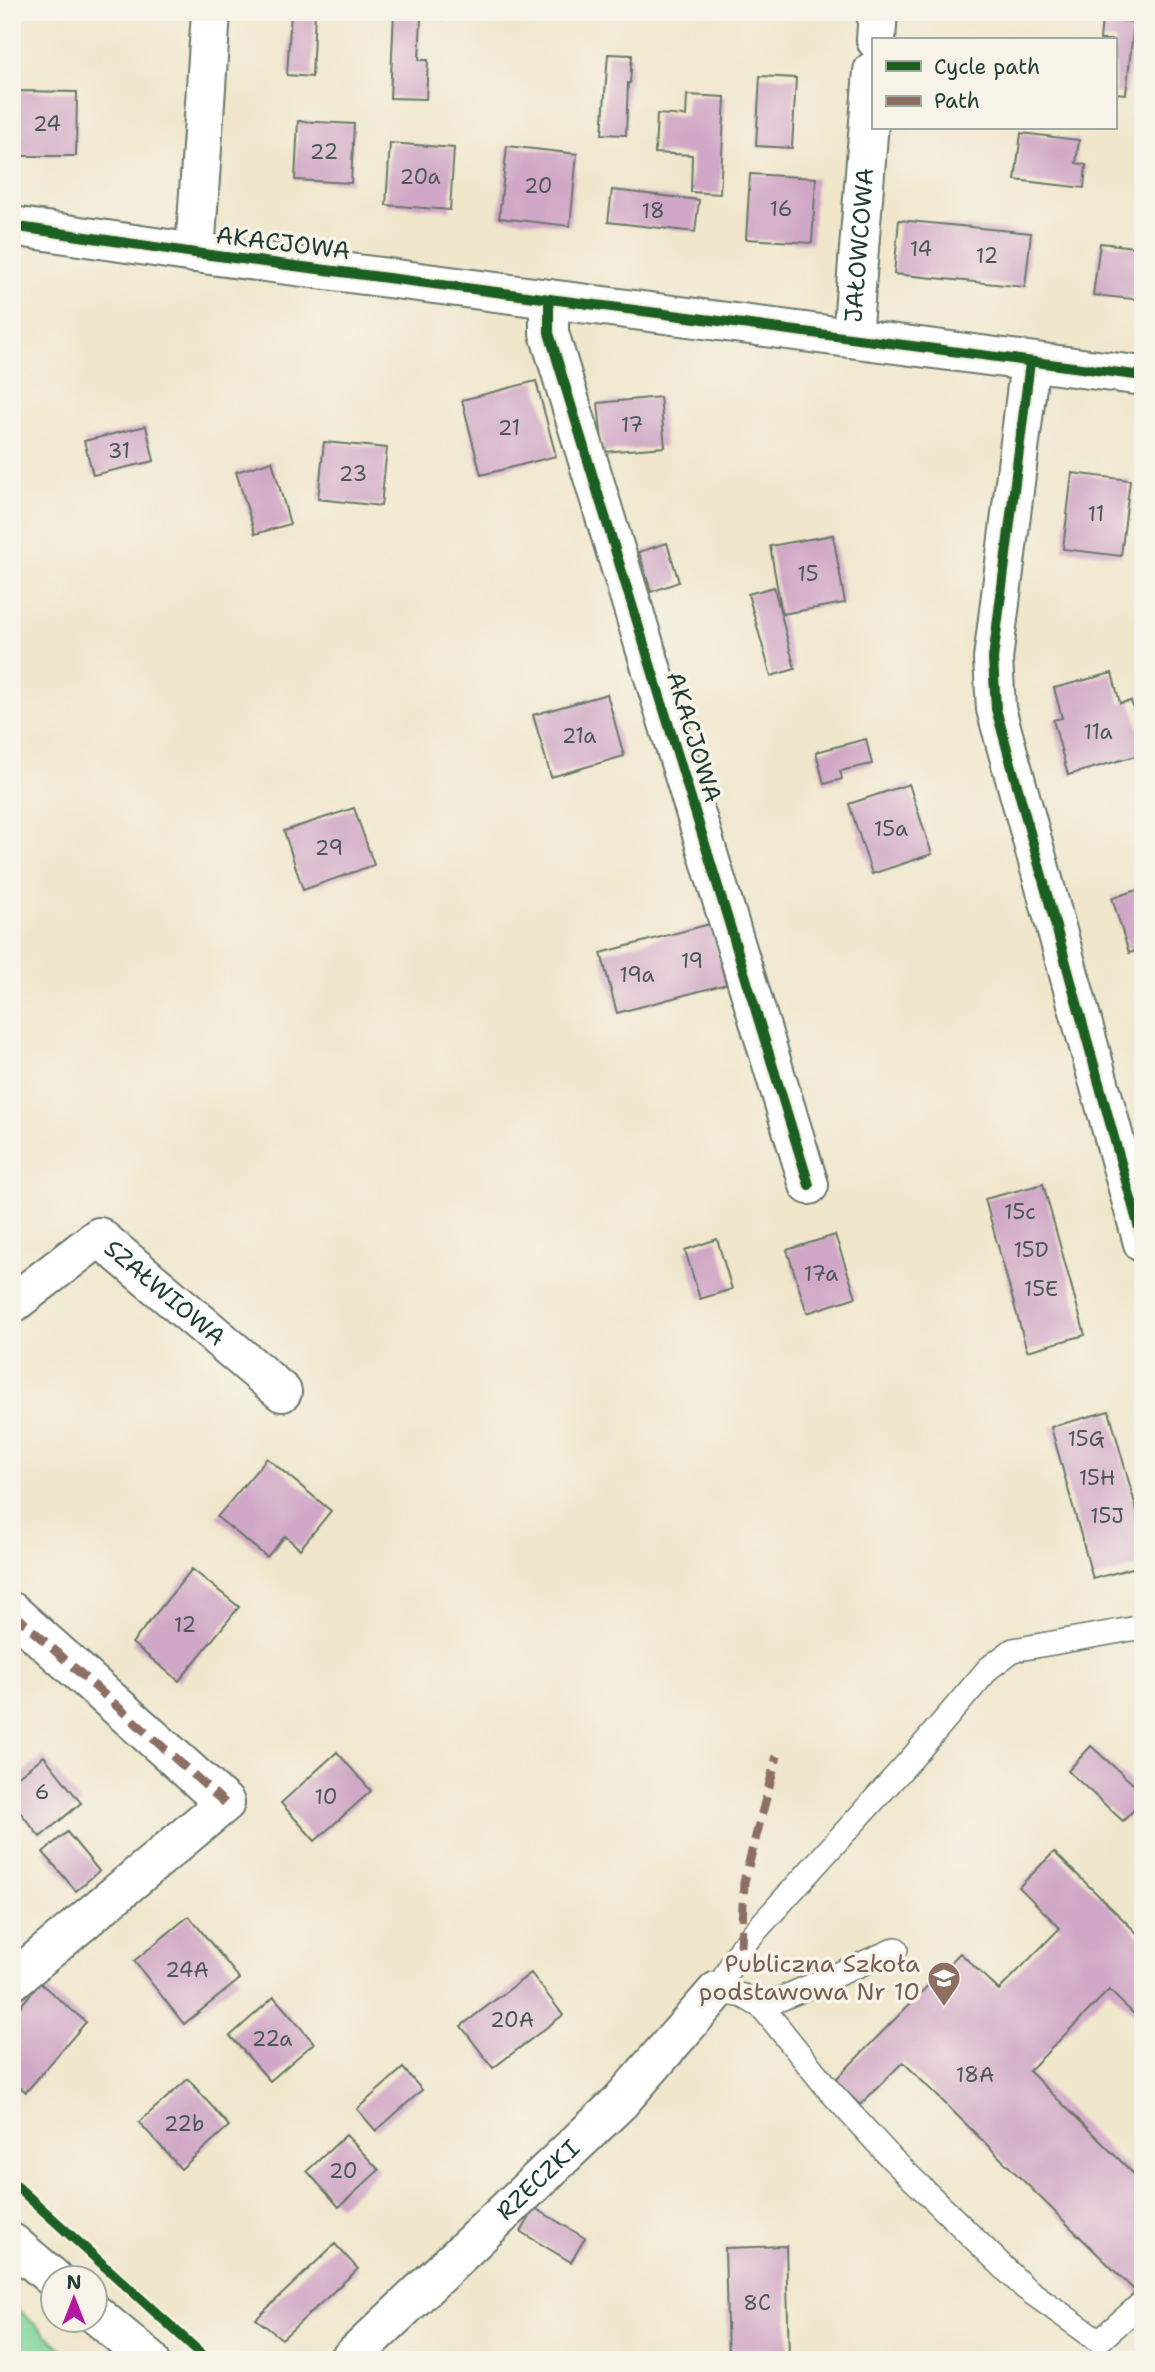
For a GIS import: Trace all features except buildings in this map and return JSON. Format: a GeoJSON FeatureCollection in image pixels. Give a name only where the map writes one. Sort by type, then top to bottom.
{"type":"FeatureCollection","features":[{"type":"Feature","properties":{"kind":"street"},"geometry":{"type":"LineString","coordinates":[[195,253],[211,12]]}},
{"type":"Feature","properties":{"kind":"street"},"geometry":{"type":"LineString","coordinates":[[876,38],[878,12]]}},
{"type":"Feature","properties":{"kind":"street","name":"JAŁOWCOWA"},"geometry":{"type":"LineString","coordinates":[[852,338],[872,84]]}},
{"type":"Feature","properties":{"kind":"street","name":"AKACJOWA"},"geometry":{"type":"LineString","coordinates":[[12,226],[195,253],[1143,376]]}},
{"type":"Feature","properties":{"kind":"street","name":"AKACJOWA"},"geometry":{"type":"LineString","coordinates":[[548,299],[549,333],[809,1185]]}},
{"type":"Feature","properties":{"kind":"street"},"geometry":{"type":"LineString","coordinates":[[1030,362],[993,659],[996,709],[1143,1243]]}},
{"type":"Feature","properties":{"kind":"street","name":"SZAŁWIOWA"},"geometry":{"type":"LineString","coordinates":[[12,1304],[99,1237],[282,1392]]}},
{"type":"Feature","properties":{"kind":"street"},"geometry":{"type":"LineString","coordinates":[[12,1612],[225,1803],[12,1981]]}},
{"type":"Feature","properties":{"kind":"street","name":"RZECZKI"},"geometry":{"type":"LineString","coordinates":[[349,2360],[620,2102],[717,1991]]}},
{"type":"Feature","properties":{"kind":"street"},"geometry":{"type":"LineString","coordinates":[[12,2243],[38,2265]]}},
{"type":"Feature","properties":{"kind":"street"},"geometry":{"type":"LineString","coordinates":[[108,2325],[150,2360]]}},
{"type":"Feature","properties":{"kind":"lane"},"geometry":{"type":"LineString","coordinates":[[1143,1627],[1013,1650],[989,1668],[913,1757],[741,1947],[717,1991],[743,1996],[762,2007],[829,2090],[893,2160],[1025,2288],[1099,2341],[1143,2302]]}},
{"type":"Feature","properties":{"kind":"lane"},"geometry":{"type":"LineString","coordinates":[[762,2007],[897,1949]]}},
{"type":"Feature","properties":{"kind":"green space"},"geometry":{"type":"Polygon","coordinates":[[[12,2304],[38,2327],[38,2334],[45,2334],[74,2360],[12,2360],[12,2304]]]}},
{"type":"Feature","properties":{"kind":"marked path"},"geometry":{"type":"LineString","coordinates":[[12,1612],[225,1803]]}},
{"type":"Feature","properties":{"kind":"marked path"},"geometry":{"type":"LineString","coordinates":[[741,1947],[744,1882],[777,1756]]}},
{"type":"Feature","properties":{"kind":"cycle path"},"geometry":{"type":"LineString","coordinates":[[12,226],[195,253],[1143,376]]}},
{"type":"Feature","properties":{"kind":"cycle path"},"geometry":{"type":"LineString","coordinates":[[549,299],[549,333],[809,1185]]}},
{"type":"Feature","properties":{"kind":"cycle path"},"geometry":{"type":"LineString","coordinates":[[1030,362],[993,659],[996,709],[1143,1243]]}},
{"type":"Feature","properties":{"kind":"cycle path"},"geometry":{"type":"LineString","coordinates":[[12,2182],[208,2360]]}},
{"type":"Feature","properties":{"kind":"place","name":"Publiczna Szkoła podstawowa Nr 10"},"geometry":{"type":"Point","coordinates":[944,2008]}}]}
